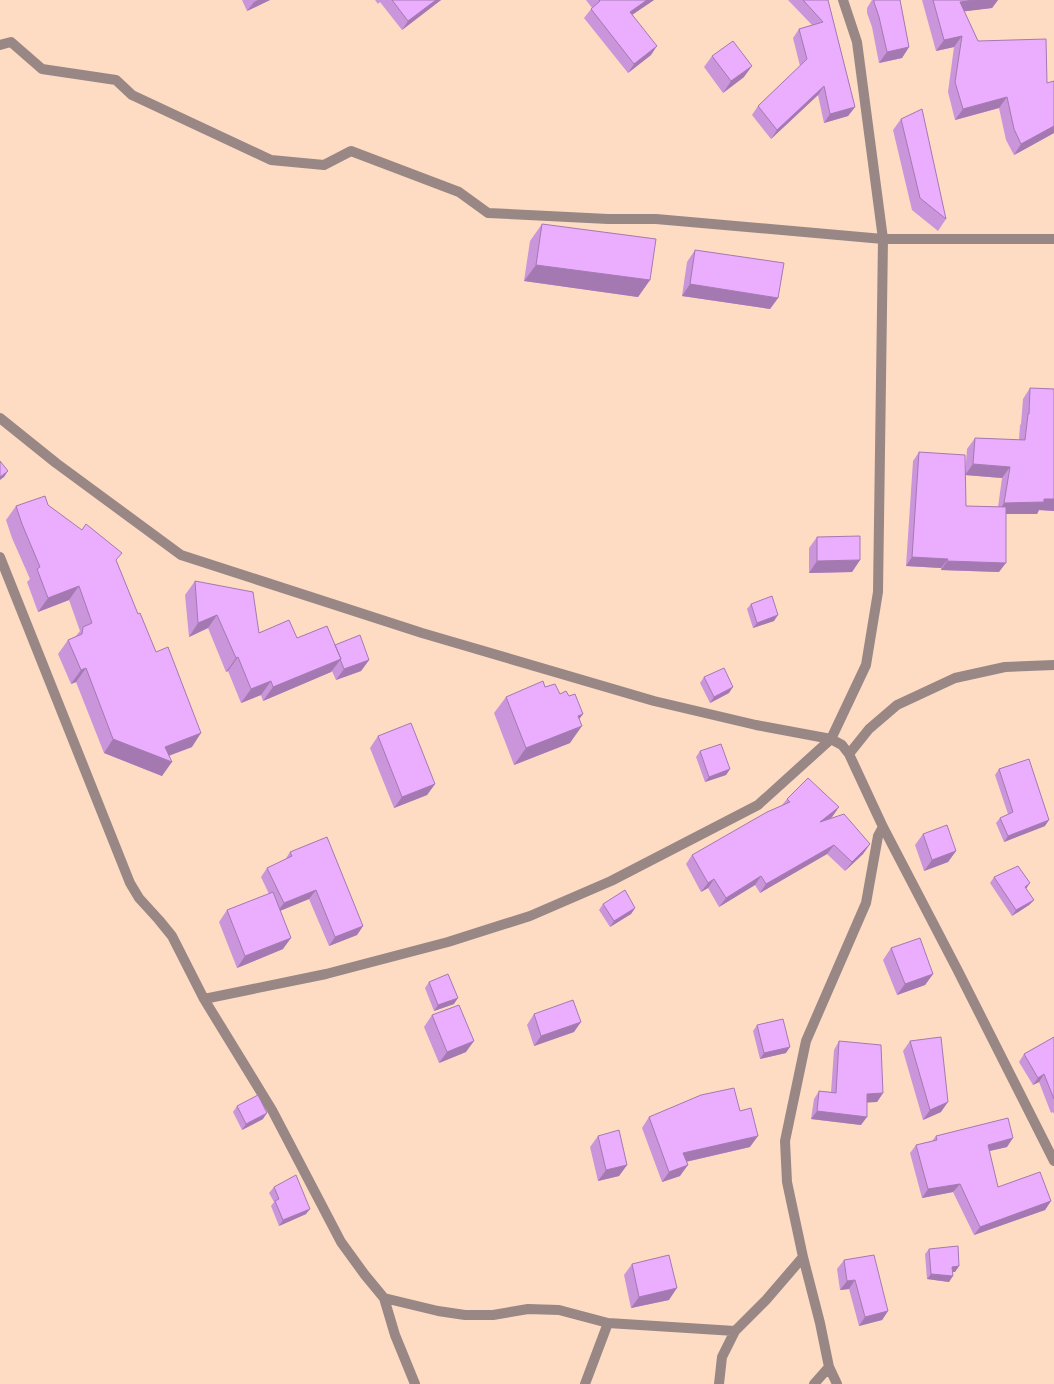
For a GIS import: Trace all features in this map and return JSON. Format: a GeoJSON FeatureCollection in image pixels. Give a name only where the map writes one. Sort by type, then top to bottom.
{"type":"FeatureCollection","features":[{"type":"Feature","properties":{"kind":"street"},"geometry":{"type":"LineString","coordinates":[[204,999],[326,974],[448,942],[530,916],[611,880],[758,805],[831,738],[866,665],[878,592],[883,239],[857,42],[843,0]]}},
{"type":"Feature","properties":{"kind":"street"},"geometry":{"type":"LineString","coordinates":[[0,44],[11,42],[42,69],[116,80],[132,95],[271,160],[324,165],[350,151],[458,192],[488,213],[656,219],[883,239],[1054,239]]}},
{"type":"Feature","properties":{"kind":"street"},"geometry":{"type":"LineString","coordinates":[[0,418],[56,463],[181,555],[422,634],[654,701],[756,725],[831,738],[842,745],[849,754],[883,827],[961,976],[1054,1162]]}},
{"type":"Feature","properties":{"kind":"street"},"geometry":{"type":"LineString","coordinates":[[0,557],[130,883],[139,898],[172,936],[204,999],[272,1110],[341,1242],[384,1298],[395,1335],[414,1384]]}},
{"type":"Feature","properties":{"kind":"street"},"geometry":{"type":"LineString","coordinates":[[849,754],[869,729],[897,705],[955,678],[1005,667],[1054,665]]}},
{"type":"Feature","properties":{"kind":"street"},"geometry":{"type":"LineString","coordinates":[[837,1384],[829,1367],[820,1323],[803,1257],[787,1182],[785,1141],[806,1041],[866,903],[878,836],[883,827]]}},
{"type":"Feature","properties":{"kind":"street"},"geometry":{"type":"LineString","coordinates":[[719,1384],[722,1357],[735,1331],[766,1300],[803,1257]]}},
{"type":"Feature","properties":{"kind":"street"},"geometry":{"type":"LineString","coordinates":[[384,1298],[465,1315],[493,1315],[528,1309],[558,1310],[608,1323],[735,1331]]}},
{"type":"Feature","properties":{"kind":"street"},"geometry":{"type":"LineString","coordinates":[[585,1384],[608,1323]]}},
{"type":"Feature","properties":{"kind":"street"},"geometry":{"type":"LineString","coordinates":[[814,1384],[829,1367]]}},
{"type":"Feature","properties":{"kind":"building"},"geometry":{"type":"Polygon","coordinates":[[[392,0],[436,0],[408,21],[392,0]]]}},
{"type":"Feature","properties":{"kind":"building"},"geometry":{"type":"Polygon","coordinates":[[[599,0],[647,0],[630,12],[657,46],[634,64],[591,9],[600,1],[599,0]]]}},
{"type":"Feature","properties":{"kind":"building"},"geometry":{"type":"Polygon","coordinates":[[[803,0],[828,0],[855,107],[830,114],[824,86],[777,130],[758,106],[807,59],[799,29],[823,22],[803,0]]]}},
{"type":"Feature","properties":{"kind":"building"},"geometry":{"type":"Polygon","coordinates":[[[874,0],[900,0],[909,47],[887,52],[874,0]]]}},
{"type":"Feature","properties":{"kind":"building"},"geometry":{"type":"Polygon","coordinates":[[[933,0],[974,0],[960,2],[978,41],[1046,39],[1047,83],[1054,81],[1054,126],[1021,144],[1014,129],[1007,97],[963,109],[955,82],[962,36],[944,40],[933,0]]]}},
{"type":"Feature","properties":{"kind":"building"},"geometry":{"type":"Polygon","coordinates":[[[733,41],[752,66],[731,81],[712,56],[733,41]]]}},
{"type":"Feature","properties":{"kind":"building"},"geometry":{"type":"Polygon","coordinates":[[[922,109],[946,219],[920,198],[901,119],[922,109]]]}},
{"type":"Feature","properties":{"kind":"building"},"geometry":{"type":"Polygon","coordinates":[[[542,224],[656,239],[650,280],[536,265],[542,224]]]}},
{"type":"Feature","properties":{"kind":"building"},"geometry":{"type":"Polygon","coordinates":[[[695,250],[784,263],[778,298],[690,284],[695,250]]]}},
{"type":"Feature","properties":{"kind":"building"},"geometry":{"type":"Polygon","coordinates":[[[1030,388],[1054,389],[1054,499],[1044,499],[1044,502],[1004,503],[1010,467],[973,464],[975,438],[1025,440],[1029,414],[1030,388]]]}},
{"type":"Feature","properties":{"kind":"building"},"geometry":{"type":"Polygon","coordinates":[[[919,452],[965,455],[966,506],[1006,507],[1006,563],[947,561],[948,559],[912,557],[919,452]]]}},
{"type":"Feature","properties":{"kind":"building"},"geometry":{"type":"Polygon","coordinates":[[[0,461],[8,471],[0,477],[0,461]]]}},
{"type":"Feature","properties":{"kind":"building"},"geometry":{"type":"Polygon","coordinates":[[[45,496],[48,505],[82,530],[86,524],[122,553],[116,560],[138,614],[140,613],[156,652],[168,647],[201,733],[165,747],[172,762],[113,739],[86,668],[81,670],[68,640],[82,634],[83,627],[92,623],[79,586],[48,598],[37,569],[40,567],[16,506],[45,496]]]}},
{"type":"Feature","properties":{"kind":"building"},"geometry":{"type":"Polygon","coordinates":[[[860,536],[860,560],[817,561],[817,537],[860,536]]]}},
{"type":"Feature","properties":{"kind":"building"},"geometry":{"type":"Polygon","coordinates":[[[195,581],[253,592],[259,633],[289,620],[297,638],[327,626],[341,659],[273,687],[271,681],[251,689],[238,657],[236,658],[217,615],[198,623],[195,581]]]}},
{"type":"Feature","properties":{"kind":"building"},"geometry":{"type":"Polygon","coordinates":[[[772,596],[778,615],[757,623],[751,604],[772,596]]]}},
{"type":"Feature","properties":{"kind":"building"},"geometry":{"type":"Polygon","coordinates":[[[360,635],[369,660],[344,669],[335,645],[360,635]]]}},
{"type":"Feature","properties":{"kind":"building"},"geometry":{"type":"Polygon","coordinates":[[[724,668],[733,687],[714,697],[704,677],[724,668]]]}},
{"type":"Feature","properties":{"kind":"building"},"geometry":{"type":"Polygon","coordinates":[[[543,681],[545,687],[555,684],[560,694],[566,691],[569,696],[575,694],[583,714],[578,716],[582,726],[526,748],[506,697],[543,681]]]}},
{"type":"Feature","properties":{"kind":"building"},"geometry":{"type":"Polygon","coordinates":[[[411,723],[435,784],[402,797],[378,736],[411,723]]]}},
{"type":"Feature","properties":{"kind":"building"},"geometry":{"type":"Polygon","coordinates":[[[721,744],[730,769],[709,777],[700,751],[721,744]]]}},
{"type":"Feature","properties":{"kind":"building"},"geometry":{"type":"Polygon","coordinates":[[[1029,759],[1049,820],[1008,836],[1000,818],[1013,812],[999,769],[1029,759]]]}},
{"type":"Feature","properties":{"kind":"building"},"geometry":{"type":"Polygon","coordinates":[[[808,778],[839,807],[820,822],[844,814],[870,844],[852,862],[834,845],[766,884],[761,876],[726,898],[714,879],[708,883],[692,855],[767,812],[790,802],[787,799],[808,778]]]}},
{"type":"Feature","properties":{"kind":"building"},"geometry":{"type":"Polygon","coordinates":[[[947,825],[956,851],[932,860],[923,834],[947,825]]]}},
{"type":"Feature","properties":{"kind":"building"},"geometry":{"type":"Polygon","coordinates":[[[327,837],[363,926],[335,937],[316,890],[284,903],[267,868],[292,856],[290,852],[327,837]]]}},
{"type":"Feature","properties":{"kind":"building"},"geometry":{"type":"Polygon","coordinates":[[[1018,866],[1030,883],[1025,887],[1034,900],[1016,910],[994,877],[1018,866]]]}},
{"type":"Feature","properties":{"kind":"building"},"geometry":{"type":"Polygon","coordinates":[[[625,890],[635,908],[614,921],[603,904],[625,890]]]}},
{"type":"Feature","properties":{"kind":"building"},"geometry":{"type":"Polygon","coordinates":[[[273,892],[291,938],[245,956],[227,910],[273,892]]]}},
{"type":"Feature","properties":{"kind":"building"},"geometry":{"type":"Polygon","coordinates":[[[920,938],[933,974],[905,984],[891,948],[920,938]]]}},
{"type":"Feature","properties":{"kind":"building"},"geometry":{"type":"Polygon","coordinates":[[[448,974],[458,998],[438,1005],[429,982],[448,974]]]}},
{"type":"Feature","properties":{"kind":"building"},"geometry":{"type":"Polygon","coordinates":[[[573,1000],[581,1022],[541,1036],[534,1014],[573,1000]]]}},
{"type":"Feature","properties":{"kind":"building"},"geometry":{"type":"Polygon","coordinates":[[[459,1005],[474,1041],[447,1052],[432,1015],[459,1005]]]}},
{"type":"Feature","properties":{"kind":"building"},"geometry":{"type":"Polygon","coordinates":[[[783,1019],[790,1047],[764,1053],[757,1025],[783,1019]]]}},
{"type":"Feature","properties":{"kind":"building"},"geometry":{"type":"Polygon","coordinates":[[[941,1037],[948,1102],[930,1110],[910,1041],[941,1037]]]}},
{"type":"Feature","properties":{"kind":"building"},"geometry":{"type":"Polygon","coordinates":[[[1054,1037],[1054,1099],[1044,1074],[1038,1078],[1024,1054],[1054,1037]]]}},
{"type":"Feature","properties":{"kind":"building"},"geometry":{"type":"Polygon","coordinates":[[[839,1041],[881,1045],[883,1093],[867,1094],[867,1117],[817,1111],[819,1091],[836,1093],[839,1041]]]}},
{"type":"Feature","properties":{"kind":"building"},"geometry":{"type":"Polygon","coordinates":[[[734,1088],[740,1111],[751,1108],[758,1136],[683,1153],[688,1165],[669,1172],[649,1117],[701,1095],[734,1088]]]}},
{"type":"Feature","properties":{"kind":"building"},"geometry":{"type":"Polygon","coordinates":[[[258,1095],[267,1113],[246,1124],[237,1106],[258,1095]]]}},
{"type":"Feature","properties":{"kind":"building"},"geometry":{"type":"Polygon","coordinates":[[[1008,1118],[1013,1138],[988,1145],[998,1187],[1040,1172],[1051,1201],[980,1227],[960,1184],[928,1189],[916,1145],[937,1140],[936,1136],[1008,1118]]]}},
{"type":"Feature","properties":{"kind":"building"},"geometry":{"type":"Polygon","coordinates":[[[619,1130],[627,1165],[606,1170],[598,1136],[619,1130]]]}},
{"type":"Feature","properties":{"kind":"building"},"geometry":{"type":"Polygon","coordinates":[[[296,1175],[310,1209],[283,1220],[275,1201],[279,1199],[274,1187],[296,1175]]]}},
{"type":"Feature","properties":{"kind":"building"},"geometry":{"type":"Polygon","coordinates":[[[958,1246],[959,1266],[952,1267],[953,1276],[931,1274],[929,1249],[958,1246]]]}},
{"type":"Feature","properties":{"kind":"building"},"geometry":{"type":"Polygon","coordinates":[[[669,1255],[677,1288],[639,1297],[632,1264],[669,1255]]]}},
{"type":"Feature","properties":{"kind":"building"},"geometry":{"type":"Polygon","coordinates":[[[874,1255],[888,1311],[865,1317],[855,1280],[847,1281],[844,1260],[874,1255]]]}}]}
